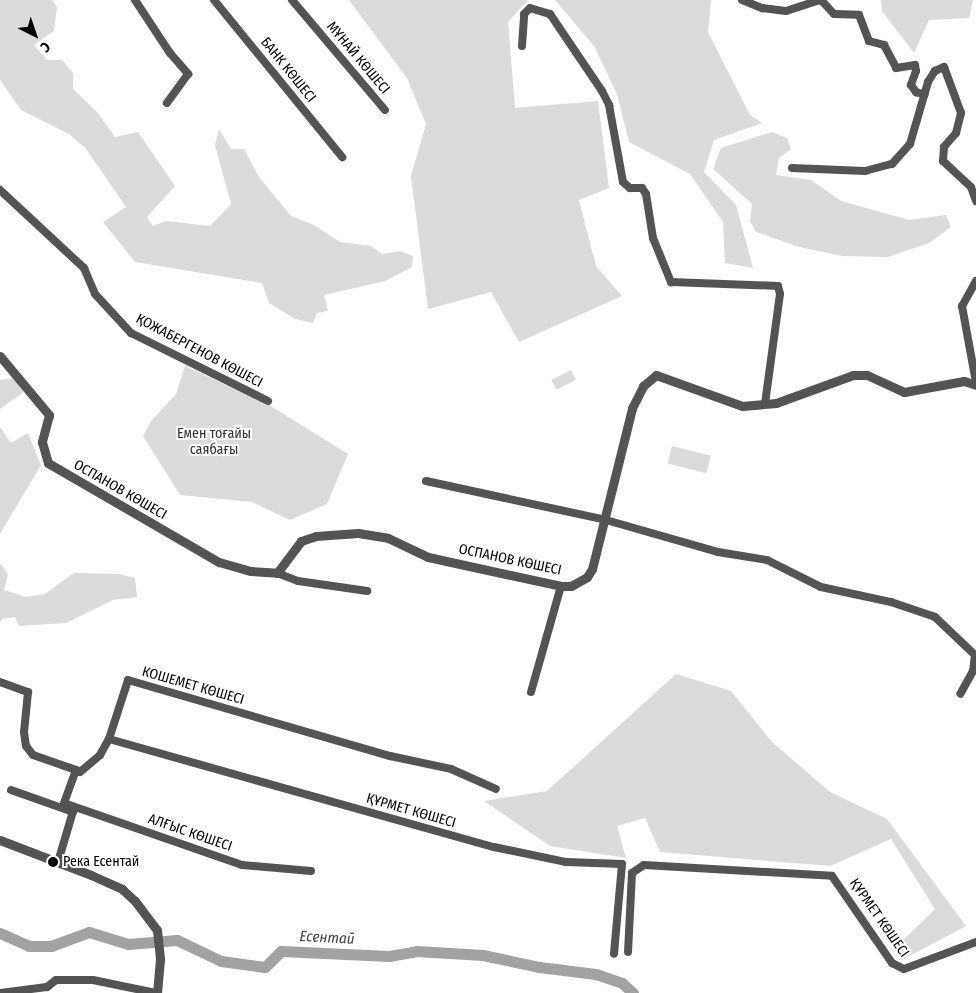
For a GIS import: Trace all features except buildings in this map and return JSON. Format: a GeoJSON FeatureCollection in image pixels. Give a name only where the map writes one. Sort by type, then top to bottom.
{"type":"FeatureCollection","features":[{"type":"Feature","properties":{"kind":"street"},"geometry":{"type":"LineString","coordinates":[[135,0],[170,53],[188,74],[167,103]]}},
{"type":"Feature","properties":{"kind":"street","name":"БАНК КӨШЕСІ"},"geometry":{"type":"LineString","coordinates":[[214,0],[342,157]]}},
{"type":"Feature","properties":{"kind":"street","name":"МҰНАЙ КӨШЕСІ"},"geometry":{"type":"LineString","coordinates":[[292,0],[385,110]]}},
{"type":"Feature","properties":{"kind":"street"},"geometry":{"type":"LineString","coordinates":[[742,0],[762,8],[786,11],[820,0],[834,14],[859,15],[869,41],[884,45],[896,68],[915,65],[916,71],[912,85],[916,92],[925,96]]}},
{"type":"Feature","properties":{"kind":"street"},"geometry":{"type":"LineString","coordinates":[[522,46],[524,14],[530,8],[550,14],[602,91],[609,106],[623,182],[630,188],[642,188],[646,194],[653,238],[671,282],[778,286],[780,294],[765,404]]}},
{"type":"Feature","properties":{"kind":"street"},"geometry":{"type":"LineString","coordinates":[[792,168],[866,171],[892,164],[910,144],[935,71],[944,67],[961,112],[956,133],[944,147],[943,161],[971,187],[976,201]]}},
{"type":"Feature","properties":{"kind":"street","name":"ҚОЖАБЕРГЕНОВ КӨШЕСІ"},"geometry":{"type":"LineString","coordinates":[[0,190],[84,268],[95,294],[132,333],[268,401]]}},
{"type":"Feature","properties":{"kind":"street"},"geometry":{"type":"LineString","coordinates":[[976,281],[962,306],[976,384]]}},
{"type":"Feature","properties":{"kind":"street","name":"ОСПАНОВ КӨШЕСІ"},"geometry":{"type":"LineString","coordinates":[[0,356],[49,415],[42,442],[45,459],[52,466],[219,562],[251,571],[277,573],[301,541],[316,536],[358,532],[388,538],[428,557],[561,586],[572,586],[587,577],[606,520],[632,408],[643,386],[656,375],[671,378],[727,403],[742,406],[765,404],[804,395],[853,375],[867,375],[904,392],[964,381],[976,384]]}},
{"type":"Feature","properties":{"kind":"street"},"geometry":{"type":"LineString","coordinates":[[426,481],[606,520],[718,552],[767,560],[820,587],[891,602],[935,617],[975,655],[973,671],[960,694]]}},
{"type":"Feature","properties":{"kind":"street"},"geometry":{"type":"LineString","coordinates":[[277,573],[298,581],[367,591]]}},
{"type":"Feature","properties":{"kind":"street"},"geometry":{"type":"LineString","coordinates":[[531,692],[561,586]]}},
{"type":"Feature","properties":{"kind":"street","name":"КОШЕМЕТ КӨШЕСІ"},"geometry":{"type":"LineString","coordinates":[[76,770],[80,772],[100,755],[109,739],[128,680],[390,756],[451,769],[496,789]]}},
{"type":"Feature","properties":{"kind":"street"},"geometry":{"type":"LineString","coordinates":[[0,682],[28,692],[24,732],[26,746],[33,755],[76,770]]}},
{"type":"Feature","properties":{"kind":"street","name":"ҚҰРМЕТ КӨШЕСІ"},"geometry":{"type":"LineString","coordinates":[[109,739],[502,849],[566,862],[622,864],[614,954]]}},
{"type":"Feature","properties":{"kind":"street","name":"АЛҒЫС КӨШЕСІ"},"geometry":{"type":"LineString","coordinates":[[74,809],[64,802],[76,770]]}},
{"type":"Feature","properties":{"kind":"street","name":"АЛҒЫС КӨШЕСІ"},"geometry":{"type":"LineString","coordinates":[[11,790],[242,865],[311,871]]}},
{"type":"Feature","properties":{"kind":"street"},"geometry":{"type":"LineString","coordinates":[[58,862],[74,809]]}},
{"type":"Feature","properties":{"kind":"street"},"geometry":{"type":"LineString","coordinates":[[0,840],[122,889],[149,916],[157,930],[160,959],[156,993],[93,980],[56,980],[47,987],[0,993]]}},
{"type":"Feature","properties":{"kind":"street","name":"ҚҰРМЕТ КӨШЕСІ"},"geometry":{"type":"LineString","coordinates":[[628,952],[632,873],[644,864],[832,876],[892,963],[904,969],[976,942]]}},
{"type":"Feature","properties":{"kind":"green space"},"geometry":{"type":"Polygon","coordinates":[[[0,0],[52,0],[57,7],[54,31],[34,45],[47,60],[62,60],[73,73],[73,89],[98,113],[115,137],[138,132],[175,186],[147,217],[153,226],[166,221],[210,226],[231,204],[215,145],[219,129],[231,149],[244,149],[259,177],[291,216],[314,225],[340,242],[371,246],[382,254],[400,251],[413,256],[412,267],[385,281],[324,295],[328,311],[317,313],[313,323],[295,319],[269,303],[262,283],[135,262],[103,222],[126,207],[86,149],[69,134],[21,110],[0,80],[0,0]]]}},
{"type":"Feature","properties":{"kind":"green space"},"geometry":{"type":"Polygon","coordinates":[[[349,0],[528,0],[508,22],[515,108],[598,101],[609,188],[579,200],[596,266],[622,296],[519,342],[491,292],[428,309],[411,176],[426,124],[407,78],[349,0]]]}},
{"type":"Feature","properties":{"kind":"green space"},"geometry":{"type":"Polygon","coordinates":[[[555,0],[711,0],[708,32],[750,115],[762,123],[714,140],[704,172],[736,205],[753,268],[725,263],[723,222],[690,174],[629,142],[617,94],[594,46],[555,0]]]}},
{"type":"Feature","properties":{"kind":"green space"},"geometry":{"type":"Polygon","coordinates":[[[881,0],[973,0],[969,18],[929,20],[914,53],[882,11],[881,0]]]}},
{"type":"Feature","properties":{"kind":"green space"},"geometry":{"type":"Polygon","coordinates":[[[772,132],[787,138],[791,149],[779,158],[776,175],[811,180],[841,201],[909,220],[946,215],[951,227],[929,243],[888,257],[842,256],[799,247],[756,232],[750,221],[752,204],[713,169],[721,148],[772,132]]]}},
{"type":"Feature","properties":{"kind":"green space","name":"Емен тоғайы саябағы"},"geometry":{"type":"Polygon","coordinates":[[[185,366],[269,405],[348,454],[327,504],[290,520],[252,502],[180,495],[143,436],[151,421],[176,394],[185,366]]]}},
{"type":"Feature","properties":{"kind":"green space"},"geometry":{"type":"Polygon","coordinates":[[[571,370],[576,380],[556,390],[551,380],[571,370]]]}},
{"type":"Feature","properties":{"kind":"green space"},"geometry":{"type":"Polygon","coordinates":[[[14,378],[24,392],[0,409],[0,380],[14,378]]]}},
{"type":"Feature","properties":{"kind":"green space"},"geometry":{"type":"Polygon","coordinates":[[[0,427],[11,443],[28,433],[41,465],[0,534],[0,427]]]}},
{"type":"Feature","properties":{"kind":"green space"},"geometry":{"type":"Polygon","coordinates":[[[672,446],[711,456],[706,473],[668,463],[672,446]]]}},
{"type":"Feature","properties":{"kind":"green space"},"geometry":{"type":"Polygon","coordinates":[[[0,563],[8,574],[4,590],[26,597],[45,594],[74,573],[119,574],[135,578],[137,597],[113,600],[66,623],[19,626],[15,617],[2,619],[0,623],[0,563]]]}},
{"type":"Feature","properties":{"kind":"green space"},"geometry":{"type":"Polygon","coordinates":[[[676,674],[731,691],[772,742],[830,792],[887,819],[966,926],[904,959],[896,947],[935,909],[891,839],[830,866],[660,852],[645,818],[617,826],[626,858],[550,846],[484,801],[547,791],[676,674]]]}},
{"type":"Feature","properties":{"kind":"waterway","name":"Есентай"},"geometry":{"type":"LineString","coordinates":[[0,933],[29,946],[51,946],[89,932],[128,944],[177,940],[221,961],[265,967],[281,951],[389,956],[416,951],[483,955],[539,967],[596,974],[622,983],[633,993]]}},
{"type":"Feature","properties":{"kind":"place","name":"Река Есентай"},"geometry":{"type":"Point","coordinates":[53,862]}}]}
